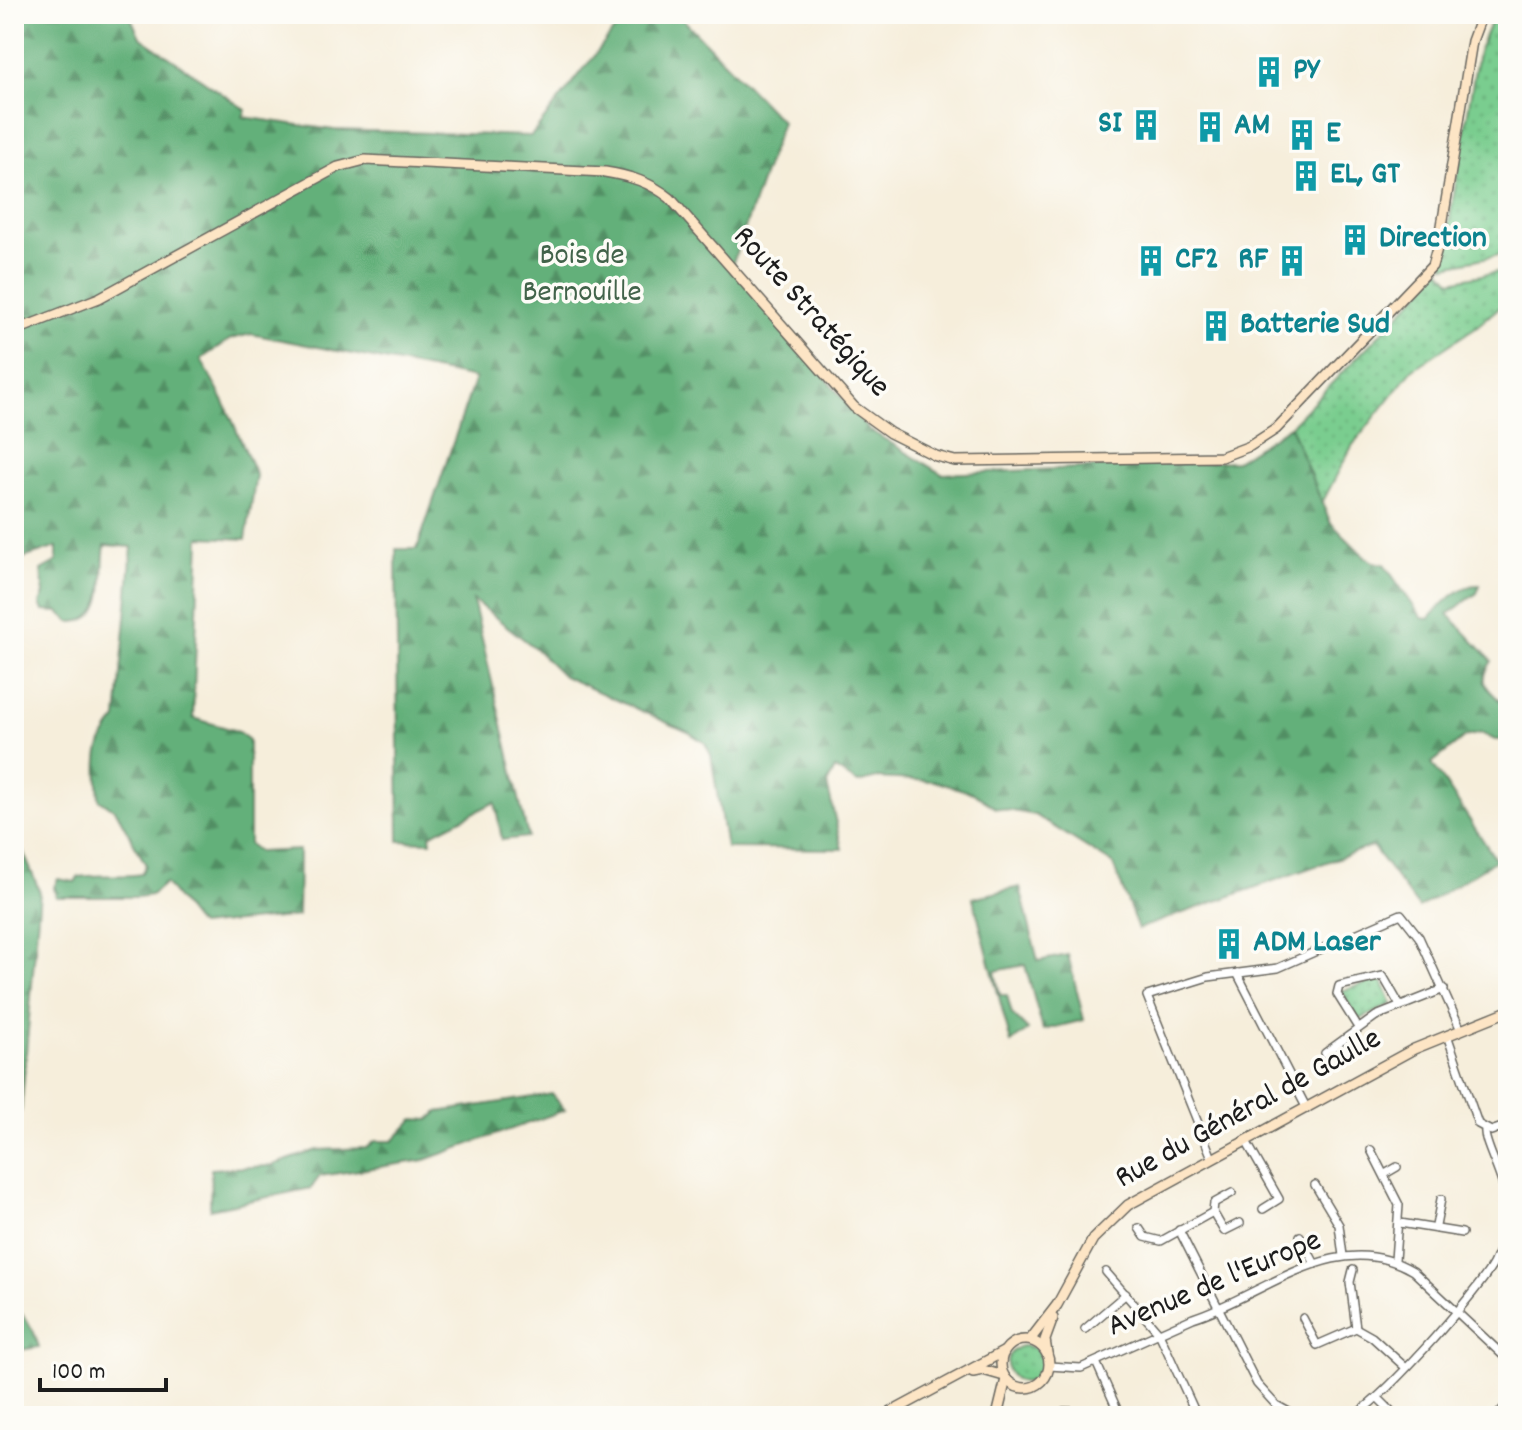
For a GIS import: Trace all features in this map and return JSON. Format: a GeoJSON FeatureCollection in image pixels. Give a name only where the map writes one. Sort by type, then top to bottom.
{"type":"FeatureCollection","features":[{"type":"Feature","properties":{"kind":"street","name":"Route Stratégique"},"geometry":{"type":"LineString","coordinates":[[14,331],[99,298],[338,167],[365,160],[605,172],[655,186],[690,217],[854,407],[890,433],[936,456],[977,463],[1221,457],[1250,446],[1276,429],[1432,266],[1440,238],[1472,41],[1482,14]]}},
{"type":"Feature","properties":{"kind":"street"},"geometry":{"type":"LineString","coordinates":[[1212,1158],[1147,996],[1208,977],[1278,968],[1401,914],[1419,937],[1461,1030]]}},
{"type":"Feature","properties":{"kind":"street"},"geometry":{"type":"LineString","coordinates":[[1237,973],[1307,1109]]}},
{"type":"Feature","properties":{"kind":"street"},"geometry":{"type":"LineString","coordinates":[[1357,1026],[1337,994],[1339,986],[1383,976],[1399,1004]]}},
{"type":"Feature","properties":{"kind":"street"},"geometry":{"type":"LineString","coordinates":[[1325,1053],[1357,1026],[1399,1004],[1444,989]]}},
{"type":"Feature","properties":{"kind":"street","name":"Rue du Général de Gaulle"},"geometry":{"type":"LineString","coordinates":[[1047,1353],[1045,1340],[1057,1305],[1086,1250],[1110,1219],[1141,1196],[1307,1109],[1403,1054],[1508,1011]]}},
{"type":"Feature","properties":{"kind":"street"},"geometry":{"type":"LineString","coordinates":[[1447,1035],[1478,1124],[1485,1130]]}},
{"type":"Feature","properties":{"kind":"street"},"geometry":{"type":"LineString","coordinates":[[1485,1130],[1508,1125]]}},
{"type":"Feature","properties":{"kind":"street"},"geometry":{"type":"LineString","coordinates":[[1352,1416],[1378,1398],[1480,1283],[1498,1254],[1506,1222],[1507,1197],[1500,1169],[1484,1138],[1485,1130]]}},
{"type":"Feature","properties":{"kind":"street"},"geometry":{"type":"LineString","coordinates":[[1246,1141],[1279,1199],[1263,1209]]}},
{"type":"Feature","properties":{"kind":"street"},"geometry":{"type":"LineString","coordinates":[[1371,1150],[1397,1198],[1400,1223],[1395,1260],[1413,1271],[1508,1360]]}},
{"type":"Feature","properties":{"kind":"street"},"geometry":{"type":"LineString","coordinates":[[1385,1174],[1397,1167]]}},
{"type":"Feature","properties":{"kind":"street"},"geometry":{"type":"LineString","coordinates":[[1315,1185],[1339,1225],[1343,1256]]}},
{"type":"Feature","properties":{"kind":"street"},"geometry":{"type":"LineString","coordinates":[[1232,1193],[1214,1203],[1213,1212],[1224,1231],[1240,1223]]}},
{"type":"Feature","properties":{"kind":"street"},"geometry":{"type":"LineString","coordinates":[[1436,1226],[1441,1199]]}},
{"type":"Feature","properties":{"kind":"street"},"geometry":{"type":"LineString","coordinates":[[1139,1228],[1145,1237],[1161,1241],[1213,1212]]}},
{"type":"Feature","properties":{"kind":"street"},"geometry":{"type":"LineString","coordinates":[[1400,1223],[1436,1226],[1462,1233]]}},
{"type":"Feature","properties":{"kind":"street"},"geometry":{"type":"LineString","coordinates":[[1179,1230],[1257,1384],[1284,1414],[1296,1416]]}},
{"type":"Feature","properties":{"kind":"street"},"geometry":{"type":"LineString","coordinates":[[1300,1236],[1315,1264]]}},
{"type":"Feature","properties":{"kind":"street"},"geometry":{"type":"LineString","coordinates":[[1498,1254],[1508,1261]]}},
{"type":"Feature","properties":{"kind":"street","name":"Avenue de l'Europe"},"geometry":{"type":"LineString","coordinates":[[1049,1366],[1076,1370],[1315,1264],[1343,1256],[1395,1260]]}},
{"type":"Feature","properties":{"kind":"street"},"geometry":{"type":"LineString","coordinates":[[1353,1270],[1350,1282],[1356,1328]]}},
{"type":"Feature","properties":{"kind":"street"},"geometry":{"type":"LineString","coordinates":[[1106,1272],[1159,1333],[1197,1416]]}},
{"type":"Feature","properties":{"kind":"street"},"geometry":{"type":"LineString","coordinates":[[1085,1329],[1126,1294]]}},
{"type":"Feature","properties":{"kind":"street","name":"Rue du Général de Gaulle"},"geometry":{"type":"LineString","coordinates":[[1030,1340],[1057,1305]]}},
{"type":"Feature","properties":{"kind":"street"},"geometry":{"type":"LineString","coordinates":[[1303,1318],[1319,1345],[1356,1328]]}},
{"type":"Feature","properties":{"kind":"street"},"geometry":{"type":"LineString","coordinates":[[1356,1328],[1372,1337],[1405,1367]]}},
{"type":"Feature","properties":{"kind":"street"},"geometry":{"type":"LineString","coordinates":[[884,1416],[970,1372],[1003,1352],[1014,1341],[1030,1340],[1047,1353],[1049,1366],[1038,1384],[1024,1388],[999,1412]]}},
{"type":"Feature","properties":{"kind":"street"},"geometry":{"type":"LineString","coordinates":[[999,1412],[1005,1378],[1000,1360],[1003,1352]]}},
{"type":"Feature","properties":{"kind":"street"},"geometry":{"type":"LineString","coordinates":[[1061,1416],[1064,1411],[1118,1412],[1096,1362]]}},
{"type":"Feature","properties":{"kind":"street"},"geometry":{"type":"LineString","coordinates":[[970,1372],[983,1370],[1024,1388]]}},
{"type":"Feature","properties":{"kind":"street"},"geometry":{"type":"LineString","coordinates":[[1378,1398],[1396,1416]]}},
{"type":"Feature","properties":{"kind":"street"},"geometry":{"type":"LineString","coordinates":[[1497,1416],[1508,1403]]}},
{"type":"Feature","properties":{"kind":"green space","name":"Bois de Bernouille"},"geometry":{"type":"Polygon","coordinates":[[[14,14],[129,14],[140,37],[246,110],[243,117],[334,130],[531,136],[627,14],[678,14],[782,122],[732,265],[868,429],[942,474],[1236,461],[1290,426],[1330,522],[1363,555],[1374,563],[1384,564],[1422,618],[1429,619],[1459,591],[1480,585],[1477,593],[1448,614],[1492,661],[1485,678],[1486,684],[1508,712],[1508,740],[1495,740],[1481,733],[1465,737],[1432,763],[1496,860],[1419,908],[1372,846],[1138,929],[1113,864],[1035,815],[996,808],[973,793],[934,781],[877,778],[858,783],[835,769],[827,784],[842,849],[726,848],[711,755],[705,743],[688,732],[563,676],[535,648],[473,600],[528,837],[502,840],[495,802],[430,835],[431,842],[399,841],[396,549],[417,549],[475,378],[251,334],[231,339],[201,359],[226,406],[256,475],[246,539],[200,537],[193,718],[237,731],[249,740],[249,844],[259,852],[299,850],[298,916],[199,926],[165,883],[151,895],[138,897],[56,897],[54,887],[58,879],[75,882],[78,877],[86,876],[141,874],[146,865],[116,811],[99,799],[100,747],[117,719],[132,547],[105,545],[98,606],[83,620],[70,622],[59,612],[43,611],[40,603],[44,594],[41,570],[57,561],[57,547],[14,561],[14,14]]]}},
{"type":"Feature","properties":{"kind":"green space"},"geometry":{"type":"Polygon","coordinates":[[[1494,14],[1501,14],[1508,51],[1508,253],[1445,266],[1443,259],[1478,52],[1494,14]]]}},
{"type":"Feature","properties":{"kind":"green space"},"geometry":{"type":"Polygon","coordinates":[[[1440,269],[1451,281],[1508,270],[1508,300],[1476,327],[1413,369],[1352,446],[1322,503],[1290,426],[1440,269]]]}},
{"type":"Feature","properties":{"kind":"green space"},"geometry":{"type":"Polygon","coordinates":[[[14,830],[40,892],[21,1111],[14,1120],[14,830]]]}},
{"type":"Feature","properties":{"kind":"green space"},"geometry":{"type":"Polygon","coordinates":[[[1020,887],[1038,961],[1068,955],[1084,1020],[1043,1030],[1025,965],[995,971],[1000,995],[1007,995],[1012,1014],[1028,1030],[1011,1043],[973,898],[1020,887]]]}},
{"type":"Feature","properties":{"kind":"green space"},"geometry":{"type":"Polygon","coordinates":[[[1381,979],[1392,1004],[1359,1020],[1341,991],[1381,979]]]}},
{"type":"Feature","properties":{"kind":"green space"},"geometry":{"type":"Polygon","coordinates":[[[552,1094],[565,1110],[425,1160],[320,1176],[311,1188],[210,1209],[211,1169],[270,1166],[317,1150],[367,1148],[375,1141],[393,1141],[414,1119],[429,1120],[438,1112],[552,1094]]]}},
{"type":"Feature","properties":{"kind":"green space"},"geometry":{"type":"Polygon","coordinates":[[[14,1303],[33,1330],[39,1347],[14,1351],[14,1303]]]}},
{"type":"Feature","properties":{"kind":"green space"},"geometry":{"type":"Polygon","coordinates":[[[1025,1346],[1038,1351],[1043,1364],[1038,1377],[1025,1382],[1012,1377],[1007,1364],[1012,1351],[1025,1346]]]}},
{"type":"Feature","properties":{"kind":"place","name":"PY"},"geometry":{"type":"Point","coordinates":[1269,72]}},
{"type":"Feature","properties":{"kind":"place","name":"SI"},"geometry":{"type":"Point","coordinates":[1146,125]}},
{"type":"Feature","properties":{"kind":"place","name":"AM"},"geometry":{"type":"Point","coordinates":[1210,127]}},
{"type":"Feature","properties":{"kind":"place","name":"E"},"geometry":{"type":"Point","coordinates":[1302,135]}},
{"type":"Feature","properties":{"kind":"place","name":"EL, GT"},"geometry":{"type":"Point","coordinates":[1306,176]}},
{"type":"Feature","properties":{"kind":"place","name":"Direction"},"geometry":{"type":"Point","coordinates":[1355,240]}},
{"type":"Feature","properties":{"kind":"place","name":"CF2"},"geometry":{"type":"Point","coordinates":[1151,261]}},
{"type":"Feature","properties":{"kind":"place","name":"RF"},"geometry":{"type":"Point","coordinates":[1292,261]}},
{"type":"Feature","properties":{"kind":"place","name":"Batterie Sud"},"geometry":{"type":"Point","coordinates":[1216,326]}},
{"type":"Feature","properties":{"kind":"place","name":"ADM Laser"},"geometry":{"type":"Point","coordinates":[1229,944]}}]}
